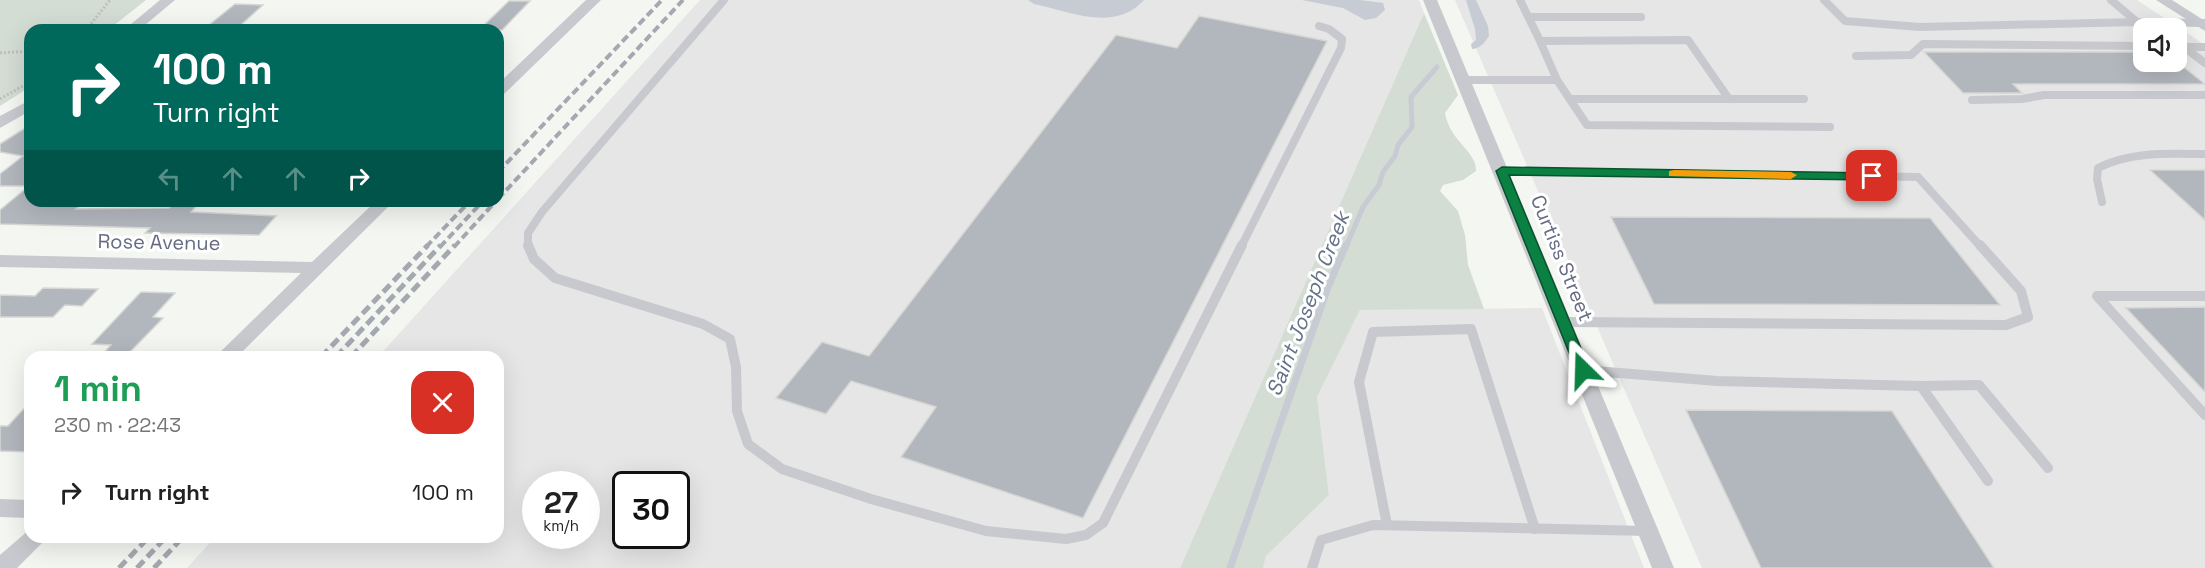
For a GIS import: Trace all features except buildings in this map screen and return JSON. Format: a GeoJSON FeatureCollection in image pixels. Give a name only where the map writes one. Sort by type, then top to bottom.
{"type":"FeatureCollection","features":[{"type":"Feature","properties":{"kind":"street"},"geometry":{"type":"LineString","coordinates":[[138,24],[168,0]]}},
{"type":"Feature","properties":{"kind":"street"},"geometry":{"type":"LineString","coordinates":[[504,86],[594,0]]}},
{"type":"Feature","properties":{"kind":"street","name":"Curtiss Street"},"geometry":{"type":"LineString","coordinates":[[1430,0],[1663,568]]}},
{"type":"Feature","properties":{"kind":"street"},"geometry":{"type":"LineString","coordinates":[[2163,0],[2203,25]]}},
{"type":"Feature","properties":{"kind":"street"},"geometry":{"type":"LineString","coordinates":[[0,123],[24,108]]}},
{"type":"Feature","properties":{"kind":"street"},"geometry":{"type":"LineString","coordinates":[[231,351],[380,207]]}},
{"type":"Feature","properties":{"kind":"street","name":"Rose Avenue"},"geometry":{"type":"LineString","coordinates":[[0,261],[317,268]]}},
{"type":"Feature","properties":{"kind":"street"},"geometry":{"type":"LineString","coordinates":[[0,508],[24,509]]}},
{"type":"Feature","properties":{"kind":"street"},"geometry":{"type":"LineString","coordinates":[[2,568],[28,543]]}},
{"type":"Feature","properties":{"kind":"lane"},"geometry":{"type":"LineString","coordinates":[[724,0],[542,212],[528,233],[529,249],[537,265],[555,278],[703,324],[730,339],[736,367],[737,411],[748,444],[782,469],[872,499],[986,531],[1066,539],[1086,535],[1102,523],[1341,48],[1342,39],[1337,33],[1319,26]]}},
{"type":"Feature","properties":{"kind":"lane"},"geometry":{"type":"LineString","coordinates":[[1520,0],[1557,80],[1587,124],[1830,127]]}},
{"type":"Feature","properties":{"kind":"lane"},"geometry":{"type":"LineString","coordinates":[[1824,0],[1845,21],[1920,27],[2133,22]]}},
{"type":"Feature","properties":{"kind":"lane"},"geometry":{"type":"LineString","coordinates":[[2111,0],[2133,19]]}},
{"type":"Feature","properties":{"kind":"lane"},"geometry":{"type":"LineString","coordinates":[[1528,17],[1641,17]]}},
{"type":"Feature","properties":{"kind":"lane"},"geometry":{"type":"LineString","coordinates":[[2187,24],[2203,25]]}},
{"type":"Feature","properties":{"kind":"lane"},"geometry":{"type":"LineString","coordinates":[[1540,41],[1688,40],[1729,99]]}},
{"type":"Feature","properties":{"kind":"lane"},"geometry":{"type":"LineString","coordinates":[[1856,56],[1911,54],[1923,44],[2133,46]]}},
{"type":"Feature","properties":{"kind":"lane"},"geometry":{"type":"LineString","coordinates":[[2187,47],[2205,47]]}},
{"type":"Feature","properties":{"kind":"lane"},"geometry":{"type":"LineString","coordinates":[[2187,51],[2205,63]]}},
{"type":"Feature","properties":{"kind":"lane"},"geometry":{"type":"LineString","coordinates":[[1463,80],[1557,80]]}},
{"type":"Feature","properties":{"kind":"lane"},"geometry":{"type":"LineString","coordinates":[[1972,100],[2022,99],[2044,95],[2205,95]]}},
{"type":"Feature","properties":{"kind":"lane"},"geometry":{"type":"LineString","coordinates":[[1570,99],[1804,99]]}},
{"type":"Feature","properties":{"kind":"lane"},"geometry":{"type":"LineString","coordinates":[[2102,202],[2097,179],[2098,168],[2113,159],[2146,154],[2205,154]]}},
{"type":"Feature","properties":{"kind":"lane"},"geometry":{"type":"LineString","coordinates":[[1502,171],[1918,177],[2021,291],[2028,317],[2006,325],[1563,322]]}},
{"type":"Feature","properties":{"kind":"lane"},"geometry":{"type":"LineString","coordinates":[[2205,296],[2097,296],[2205,415]]}},
{"type":"Feature","properties":{"kind":"lane"},"geometry":{"type":"LineString","coordinates":[[1387,525],[1359,382],[1373,332],[1471,329],[1535,529]]}},
{"type":"Feature","properties":{"kind":"lane"},"geometry":{"type":"LineString","coordinates":[[1583,370],[1717,381],[1921,386],[1979,385],[2048,468]]}},
{"type":"Feature","properties":{"kind":"lane"},"geometry":{"type":"LineString","coordinates":[[1921,386],[1988,481]]}},
{"type":"Feature","properties":{"kind":"lane"},"geometry":{"type":"LineString","coordinates":[[1312,568],[1321,540],[1372,525],[1648,531]]}},
{"type":"Feature","properties":{"kind":"path"},"geometry":{"type":"LineString","coordinates":[[91,24],[110,0]]}},
{"type":"Feature","properties":{"kind":"path"},"geometry":{"type":"LineString","coordinates":[[0,53],[24,51]]}},
{"type":"Feature","properties":{"kind":"path"},"geometry":{"type":"LineString","coordinates":[[0,99],[24,85]]}},
{"type":"Feature","properties":{"kind":"shaded area"},"geometry":{"type":"Polygon","coordinates":[[[0,0],[146,0],[116,24],[24,24],[24,91],[0,106],[0,0]]]}},
{"type":"Feature","properties":{"kind":"shaded area"},"geometry":{"type":"Polygon","coordinates":[[[700,0],[1419,0],[1424,13],[1180,568],[187,568],[210,543],[504,543],[504,351],[383,351],[700,0]]]}},
{"type":"Feature","properties":{"kind":"shaded area"},"geometry":{"type":"Polygon","coordinates":[[[1028,0],[1144,0],[1132,10],[1119,16],[1106,18],[1077,15],[1034,4],[1028,0]]]}},
{"type":"Feature","properties":{"kind":"shaded area"},"geometry":{"type":"Polygon","coordinates":[[[1302,0],[1360,0],[1383,3],[1385,10],[1376,18],[1365,20],[1343,8],[1302,0]]]}},
{"type":"Feature","properties":{"kind":"shaded area"},"geometry":{"type":"Polygon","coordinates":[[[1455,0],[2137,0],[2164,18],[2133,18],[2133,72],[2187,72],[2187,33],[2205,45],[2205,568],[1702,568],[1455,0]]]}},
{"type":"Feature","properties":{"kind":"shaded area"},"geometry":{"type":"Polygon","coordinates":[[[1466,0],[1476,0],[1488,26],[1489,36],[1480,46],[1472,49],[1471,44],[1476,40],[1475,29],[1466,0]]]}},
{"type":"Feature","properties":{"kind":"shaded area"},"geometry":{"type":"Polygon","coordinates":[[[1424,13],[1458,95],[1445,113],[1448,123],[1475,164],[1476,171],[1463,180],[1443,185],[1440,191],[1458,211],[1465,235],[1468,265],[1484,309],[1360,310],[1317,397],[1329,495],[1266,556],[1263,568],[1180,568],[1424,13]]]}},
{"type":"Feature","properties":{"kind":"shaded area"},"geometry":{"type":"Polygon","coordinates":[[[1542,308],[1644,568],[1263,568],[1266,556],[1329,495],[1317,397],[1360,310],[1542,308]]]}},
{"type":"Feature","properties":{"kind":"waterway","name":"Saint Joseph Creek"},"geometry":{"type":"LineString","coordinates":[[1346,247],[1363,207],[1379,185],[1383,172],[1395,156],[1398,145],[1412,127],[1411,97],[1437,67]]}},
{"type":"Feature","properties":{"kind":"waterway","name":"Saint Joseph Creek"},"geometry":{"type":"LineString","coordinates":[[1230,568],[1328,287],[1346,245]]}},
{"type":"Feature","properties":{"kind":"railway"},"geometry":{"type":"LineString","coordinates":[[504,166],[662,0]]}},
{"type":"Feature","properties":{"kind":"railway"},"geometry":{"type":"LineString","coordinates":[[504,193],[683,0]]}},
{"type":"Feature","properties":{"kind":"railway"},"geometry":{"type":"LineString","coordinates":[[426,247],[464,207]]}},
{"type":"Feature","properties":{"kind":"railway"},"geometry":{"type":"LineString","coordinates":[[440,247],[477,207]]}},
{"type":"Feature","properties":{"kind":"railway"},"geometry":{"type":"LineString","coordinates":[[454,247],[491,207]]}},
{"type":"Feature","properties":{"kind":"railway"},"geometry":{"type":"LineString","coordinates":[[327,351],[428,245]]}},
{"type":"Feature","properties":{"kind":"railway"},"geometry":{"type":"LineString","coordinates":[[342,351],[441,245]]}},
{"type":"Feature","properties":{"kind":"railway"},"geometry":{"type":"LineString","coordinates":[[357,351],[455,245]]}},
{"type":"Feature","properties":{"kind":"railway"},"geometry":{"type":"LineString","coordinates":[[119,568],[143,543]]}},
{"type":"Feature","properties":{"kind":"railway"},"geometry":{"type":"LineString","coordinates":[[137,568],[160,543]]}},
{"type":"Feature","properties":{"kind":"railway"},"geometry":{"type":"LineString","coordinates":[[154,568],[177,543]]}},
{"type":"Feature","properties":{"kind":"slow traffic"},"geometry":{"type":"LineString","coordinates":[[1674,174],[1791,175]]}},
{"type":"Feature","properties":{"kind":"route"},"geometry":{"type":"LineString","coordinates":[[1583,370],[1502,171],[1872,176]]}}]}
